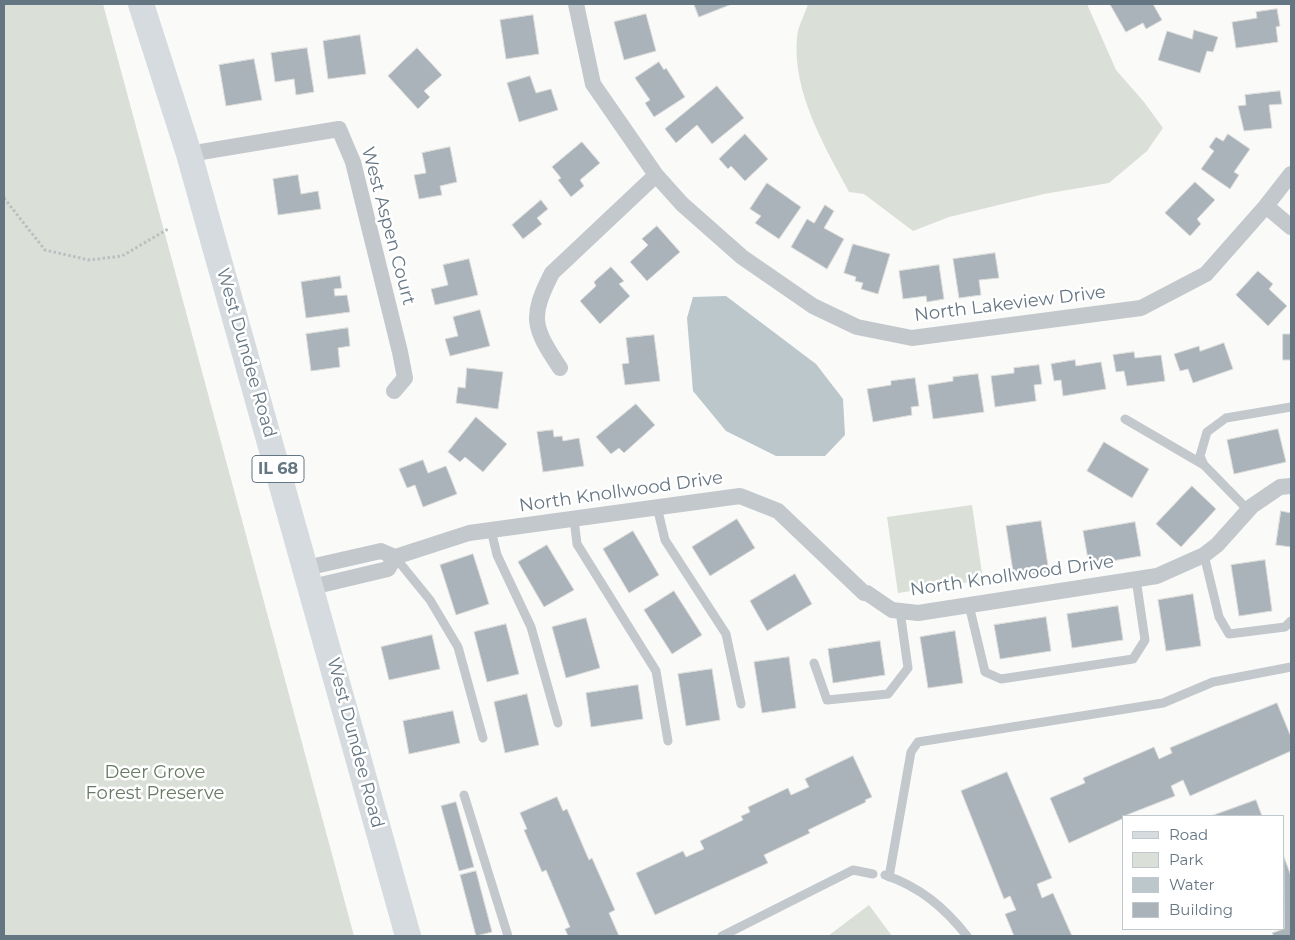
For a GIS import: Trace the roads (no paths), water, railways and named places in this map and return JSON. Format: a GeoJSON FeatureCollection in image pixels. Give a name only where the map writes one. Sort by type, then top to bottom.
{"type":"FeatureCollection","features":[{"type":"Feature","properties":{"kind":"main road","name":"West Dundee Road"},"geometry":{"type":"LineString","coordinates":[[140,4],[189,154],[408,936]]}},
{"type":"Feature","properties":{"kind":"street","name":"North Lakeview Drive"},"geometry":{"type":"LineString","coordinates":[[576,4],[593,84],[656,175],[682,204],[742,257],[813,306],[856,327],[912,338],[1141,308],[1206,274],[1266,206],[1291,174]]}},
{"type":"Feature","properties":{"kind":"street","name":"West Aspen Court"},"geometry":{"type":"LineString","coordinates":[[189,154],[339,129],[353,162],[400,352],[405,378],[394,391]]}},
{"type":"Feature","properties":{"kind":"street"},"geometry":{"type":"LineString","coordinates":[[560,368],[543,343],[536,324],[536,307],[543,290],[552,273],[656,175]]}},
{"type":"Feature","properties":{"kind":"street"},"geometry":{"type":"LineString","coordinates":[[1266,206],[1291,227]]}},
{"type":"Feature","properties":{"kind":"street","name":"North Knollwood Drive"},"geometry":{"type":"LineString","coordinates":[[309,577],[388,569],[395,557],[469,533],[740,496],[778,511],[864,594],[867,593],[892,610],[918,613],[1157,576],[1204,555],[1217,545],[1248,510],[1280,487],[1291,486]]}},
{"type":"Feature","properties":{"kind":"lane"},"geometry":{"type":"LineString","coordinates":[[1204,465],[1200,456],[1207,432],[1226,418],[1291,407]]}},
{"type":"Feature","properties":{"kind":"lane"},"geometry":{"type":"LineString","coordinates":[[1125,419],[1204,465],[1248,510]]}},
{"type":"Feature","properties":{"kind":"lane"},"geometry":{"type":"LineString","coordinates":[[657,507],[665,540],[726,634],[741,704]]}},
{"type":"Feature","properties":{"kind":"lane"},"geometry":{"type":"LineString","coordinates":[[574,519],[577,544],[656,671],[668,741]]}},
{"type":"Feature","properties":{"kind":"lane"},"geometry":{"type":"LineString","coordinates":[[491,530],[497,555],[531,627],[558,723]]}},
{"type":"Feature","properties":{"kind":"lane"},"geometry":{"type":"LineString","coordinates":[[1204,555],[1219,617],[1229,634],[1284,627],[1291,621]]}},
{"type":"Feature","properties":{"kind":"lane"},"geometry":{"type":"LineString","coordinates":[[395,557],[430,600],[458,647],[483,738]]}},
{"type":"Feature","properties":{"kind":"lane"},"geometry":{"type":"LineString","coordinates":[[969,605],[984,672],[1002,679],[1133,659],[1145,640],[1136,579]]}},
{"type":"Feature","properties":{"kind":"lane"},"geometry":{"type":"LineString","coordinates":[[814,663],[827,700],[888,694],[908,668],[900,611]]}},
{"type":"Feature","properties":{"kind":"lane"},"geometry":{"type":"LineString","coordinates":[[968,936],[956,922],[922,892],[905,882],[886,876],[911,752],[918,742],[1163,703],[1214,682],[1291,667]]}},
{"type":"Feature","properties":{"kind":"lane"},"geometry":{"type":"LineString","coordinates":[[464,795],[508,936]]}},
{"type":"Feature","properties":{"kind":"lane"},"geometry":{"type":"LineString","coordinates":[[722,936],[853,870],[874,874]]}},
{"type":"Feature","properties":{"kind":"water"},"geometry":{"type":"Polygon","coordinates":[[[726,296],[816,364],[843,399],[845,435],[825,456],[776,456],[726,431],[693,391],[687,318],[693,297],[726,296]]]}},
{"type":"Feature","properties":{"kind":"park label","name":"Deer Grove Forest Preserve"},"geometry":{"type":"Point","coordinates":[155,783]}}]}
